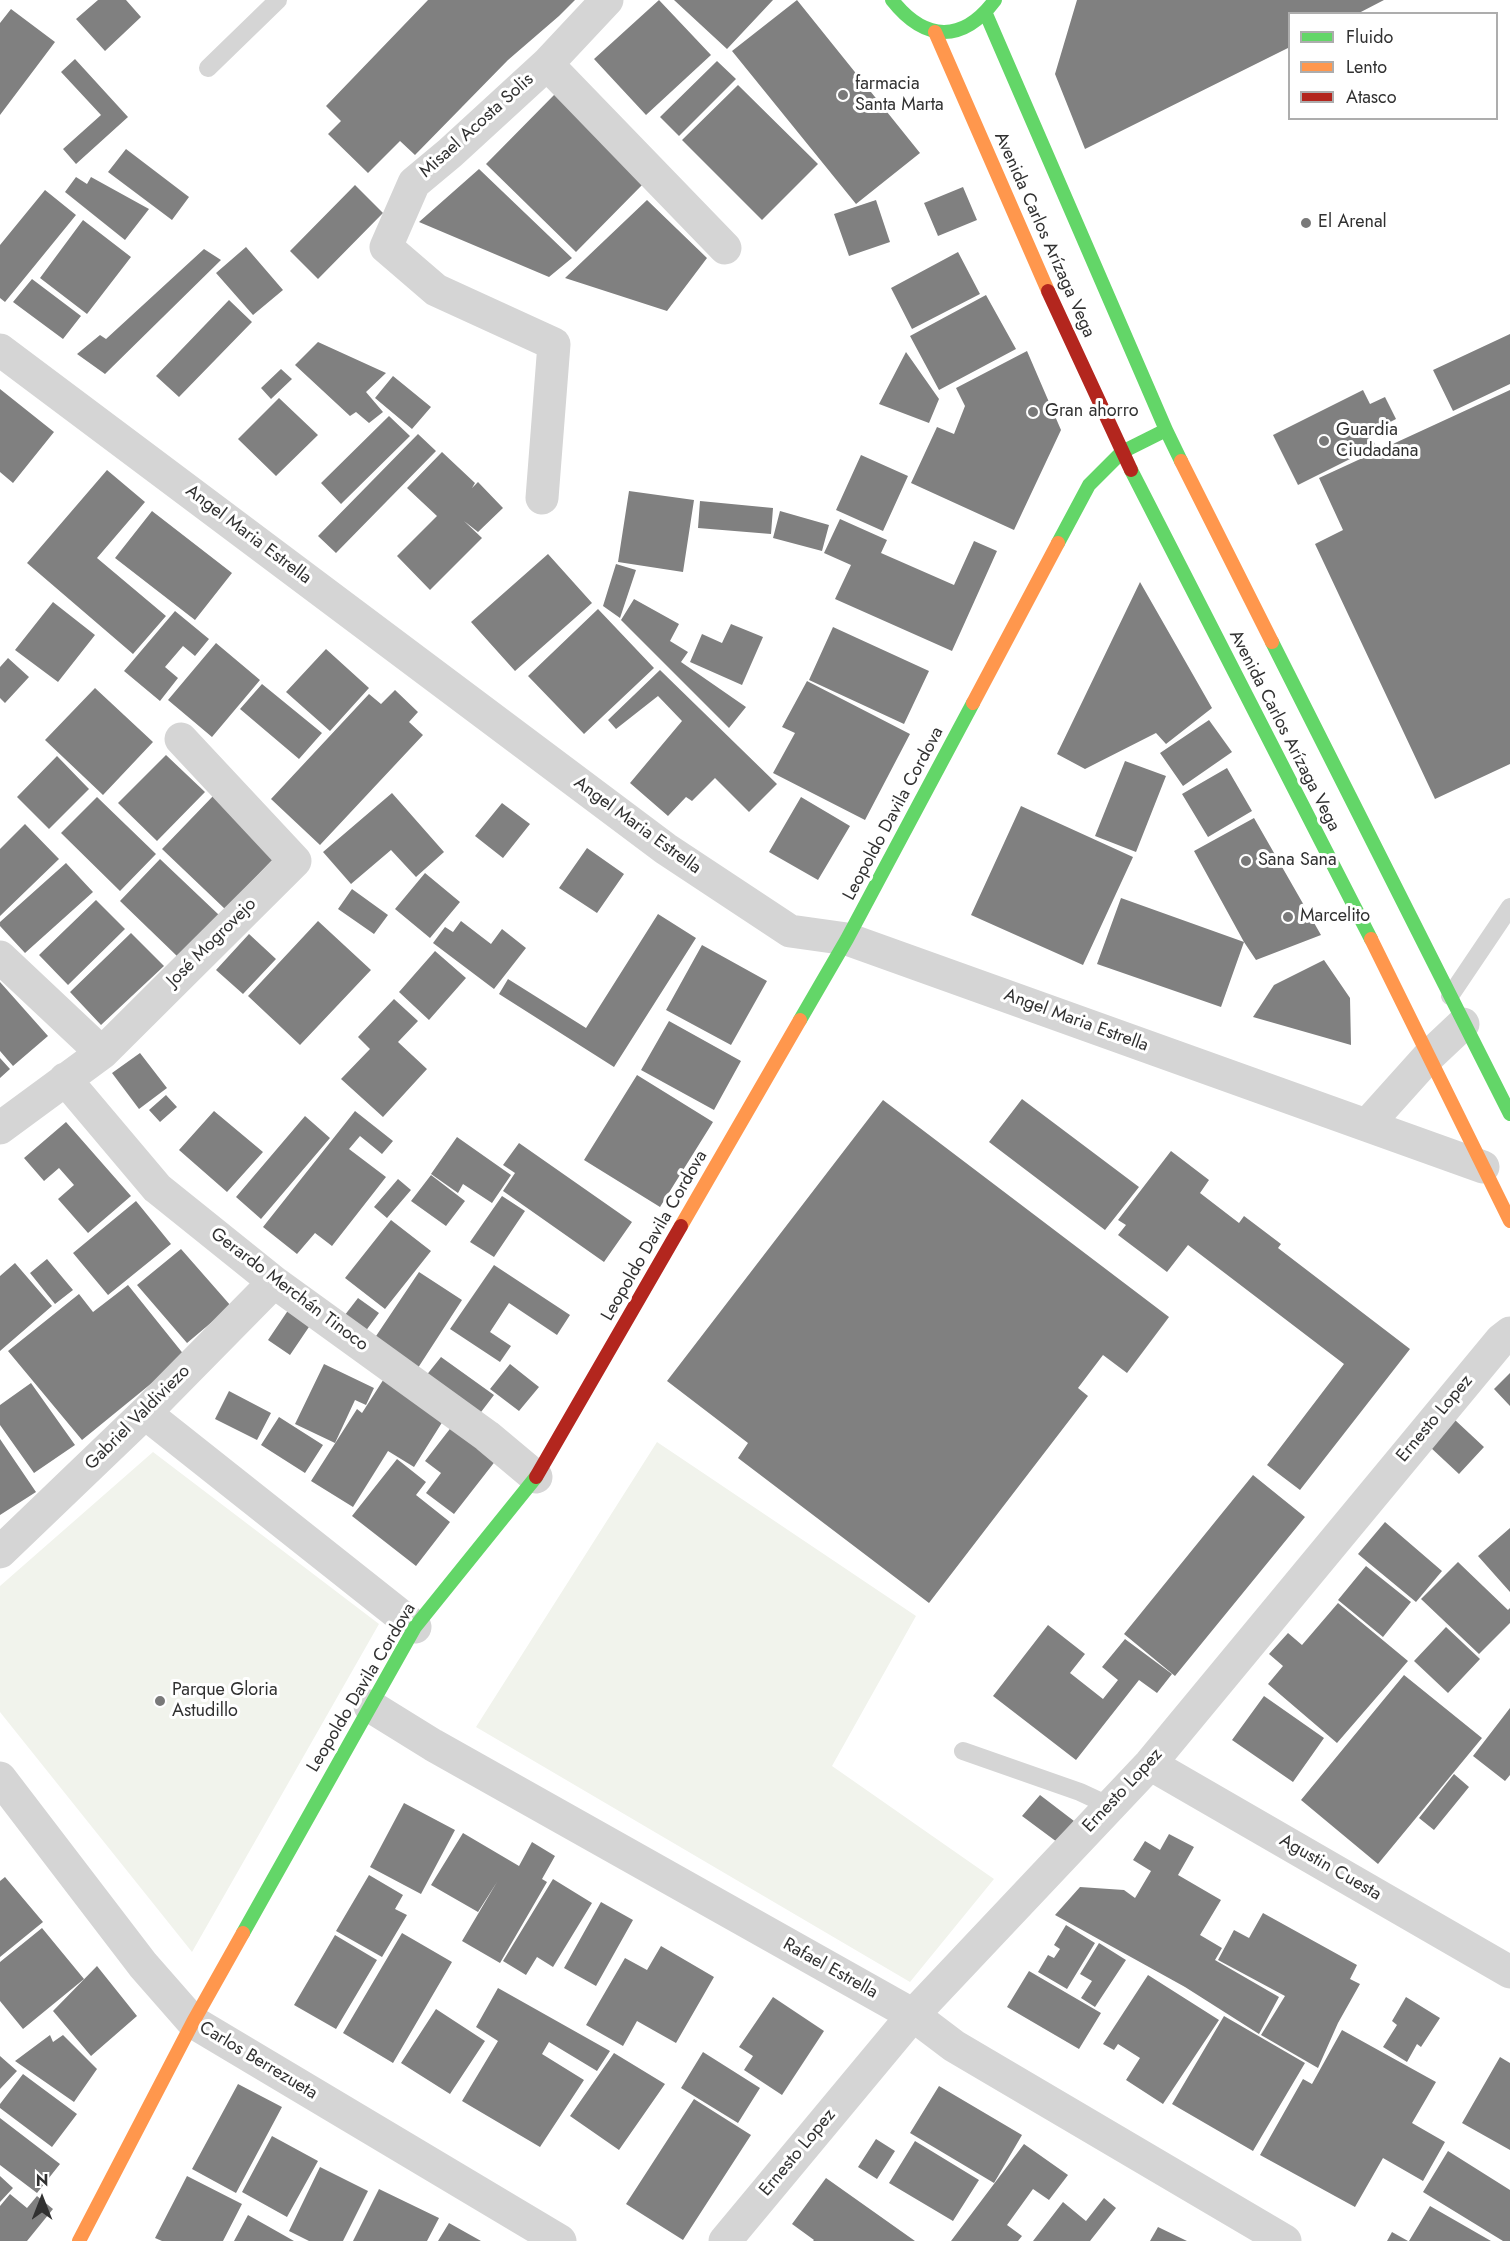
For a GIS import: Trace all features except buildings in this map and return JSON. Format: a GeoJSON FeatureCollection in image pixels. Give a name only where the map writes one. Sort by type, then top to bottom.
{"type":"FeatureCollection","features":[{"type":"Feature","properties":{"kind":"street","name":"Misael Acosta Solis"},"geometry":{"type":"LineString","coordinates":[[542,498],[554,344],[436,290],[386,247],[414,183],[547,64],[607,0]]}},
{"type":"Feature","properties":{"kind":"street"},"geometry":{"type":"LineString","coordinates":[[892,0],[906,20],[934,33],[954,33],[971,26],[986,14],[995,0]]}},
{"type":"Feature","properties":{"kind":"street","name":"Avenida Carlos Arízaga Vega"},"geometry":{"type":"LineString","coordinates":[[986,14],[1166,430],[1510,1114]]}},
{"type":"Feature","properties":{"kind":"street","name":"Avenida Carlos Arízaga Vega"},"geometry":{"type":"LineString","coordinates":[[934,33],[1061,321],[1122,452],[1429,1056],[1510,1221]]}},
{"type":"Feature","properties":{"kind":"street"},"geometry":{"type":"LineString","coordinates":[[547,64],[725,248]]}},
{"type":"Feature","properties":{"kind":"street","name":"Angel Maria Estrella"},"geometry":{"type":"LineString","coordinates":[[0,350],[666,849],[790,931],[847,939],[1483,1167]]}},
{"type":"Feature","properties":{"kind":"street"},"geometry":{"type":"LineString","coordinates":[[1122,452],[1166,430]]}},
{"type":"Feature","properties":{"kind":"street","name":"Leopoldo Davila Cordova"},"geometry":{"type":"LineString","coordinates":[[79,2241],[193,2022],[415,1628],[536,1477],[847,939],[1089,485],[1122,452]]}},
{"type":"Feature","properties":{"kind":"street","name":"José Mogrovejo"},"geometry":{"type":"LineString","coordinates":[[0,1128],[102,1053],[295,861],[181,739]]}},
{"type":"Feature","properties":{"kind":"street"},"geometry":{"type":"LineString","coordinates":[[0,957],[102,1053]]}},
{"type":"Feature","properties":{"kind":"street"},"geometry":{"type":"LineString","coordinates":[[1367,1125],[1429,1056],[1457,1010]]}},
{"type":"Feature","properties":{"kind":"street","name":"Gerardo Merchán Tinoco"},"geometry":{"type":"LineString","coordinates":[[64,1079],[157,1188],[274,1282],[487,1436],[536,1477]]}},
{"type":"Feature","properties":{"kind":"street","name":"Gabriel Valdiviezo"},"geometry":{"type":"LineString","coordinates":[[0,1552],[145,1413],[274,1282]]}},
{"type":"Feature","properties":{"kind":"street","name":"Ernesto Lopez"},"geometry":{"type":"LineString","coordinates":[[725,2241],[913,2015],[1150,1764],[1501,1340],[1510,1333]]}},
{"type":"Feature","properties":{"kind":"street"},"geometry":{"type":"LineString","coordinates":[[145,1413],[415,1628]]}},
{"type":"Feature","properties":{"kind":"street","name":"Rafael Estrella"},"geometry":{"type":"LineString","coordinates":[[370,1706],[433,1745],[913,2015],[954,2046],[1285,2241]]}},
{"type":"Feature","properties":{"kind":"street","name":"Agustin Cuesta"},"geometry":{"type":"LineString","coordinates":[[1150,1764],[1510,1972]]}},
{"type":"Feature","properties":{"kind":"street","name":"Carlos Berrezueta"},"geometry":{"type":"LineString","coordinates":[[0,1778],[143,1965],[193,2022],[560,2241]]}},
{"type":"Feature","properties":{"kind":"lane"},"geometry":{"type":"LineString","coordinates":[[208,68],[278,0]]}},
{"type":"Feature","properties":{"kind":"lane"},"geometry":{"type":"LineString","coordinates":[[1457,1010],[1510,907]]}},
{"type":"Feature","properties":{"kind":"lane"},"geometry":{"type":"LineString","coordinates":[[963,1751],[1080,1792],[1110,1806]]}},
{"type":"Feature","properties":{"kind":"shaded area"},"geometry":{"type":"Polygon","coordinates":[[[657,1442],[916,1616],[832,1766],[994,1879],[910,1982],[476,1727],[657,1442]]]}},
{"type":"Feature","properties":{"kind":"shaded area"},"geometry":{"type":"Polygon","coordinates":[[[153,1452],[379,1624],[192,1952],[0,1712],[0,1586],[153,1452]]]}},
{"type":"Feature","properties":{"kind":"traffic: fast"},"geometry":{"type":"LineString","coordinates":[[892,0],[918,24],[931,30],[944,32],[957,30],[970,24],[995,0]]}},
{"type":"Feature","properties":{"kind":"traffic: fast"},"geometry":{"type":"LineString","coordinates":[[986,14],[1181,461]]}},
{"type":"Feature","properties":{"kind":"traffic: fast"},"geometry":{"type":"LineString","coordinates":[[1058,543],[1089,485],[1122,452],[1166,430]]}},
{"type":"Feature","properties":{"kind":"traffic: fast"},"geometry":{"type":"LineString","coordinates":[[1131,470],[1371,939]]}},
{"type":"Feature","properties":{"kind":"traffic: fast"},"geometry":{"type":"LineString","coordinates":[[1272,642],[1510,1114]]}},
{"type":"Feature","properties":{"kind":"traffic: fast"},"geometry":{"type":"LineString","coordinates":[[800,1020],[847,939],[973,703]]}},
{"type":"Feature","properties":{"kind":"traffic: fast"},"geometry":{"type":"LineString","coordinates":[[243,1933],[415,1627],[536,1477]]}},
{"type":"Feature","properties":{"kind":"traffic: slow"},"geometry":{"type":"LineString","coordinates":[[935,32],[1048,291]]}},
{"type":"Feature","properties":{"kind":"traffic: slow"},"geometry":{"type":"LineString","coordinates":[[1181,461],[1272,642]]}},
{"type":"Feature","properties":{"kind":"traffic: slow"},"geometry":{"type":"LineString","coordinates":[[973,703],[1058,543]]}},
{"type":"Feature","properties":{"kind":"traffic: slow"},"geometry":{"type":"LineString","coordinates":[[1371,939],[1510,1221]]}},
{"type":"Feature","properties":{"kind":"traffic: slow"},"geometry":{"type":"LineString","coordinates":[[681,1226],[800,1020]]}},
{"type":"Feature","properties":{"kind":"traffic: slow"},"geometry":{"type":"LineString","coordinates":[[79,2241],[193,2022],[243,1933]]}},
{"type":"Feature","properties":{"kind":"traffic: jam"},"geometry":{"type":"LineString","coordinates":[[1048,291],[1131,470]]}},
{"type":"Feature","properties":{"kind":"traffic: jam"},"geometry":{"type":"LineString","coordinates":[[536,1477],[681,1226]]}},
{"type":"Feature","properties":{"kind":"place","name":"farmacia Santa Marta"},"geometry":{"type":"Point","coordinates":[843,95]}},
{"type":"Feature","properties":{"kind":"place","name":"El Arenal"},"geometry":{"type":"Point","coordinates":[1306,223]}},
{"type":"Feature","properties":{"kind":"place","name":"Gran ahorro"},"geometry":{"type":"Point","coordinates":[1033,412]}},
{"type":"Feature","properties":{"kind":"place","name":"Guardia Ciudadana"},"geometry":{"type":"Point","coordinates":[1324,441]}},
{"type":"Feature","properties":{"kind":"place","name":"Sana Sana"},"geometry":{"type":"Point","coordinates":[1246,861]}},
{"type":"Feature","properties":{"kind":"place","name":"Marcelito"},"geometry":{"type":"Point","coordinates":[1288,917]}},
{"type":"Feature","properties":{"kind":"place","name":"Parque Gloria Astudillo"},"geometry":{"type":"Point","coordinates":[160,1701]}}]}
